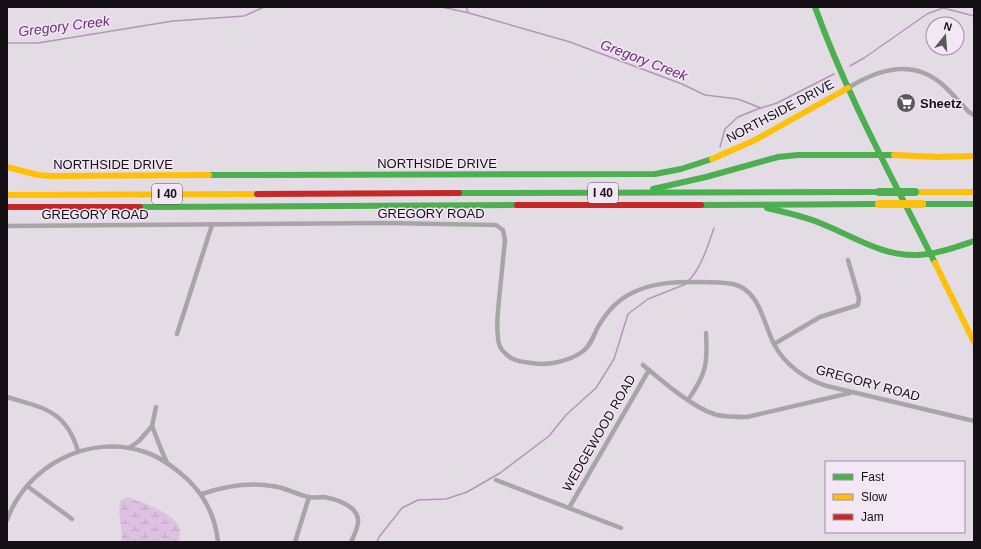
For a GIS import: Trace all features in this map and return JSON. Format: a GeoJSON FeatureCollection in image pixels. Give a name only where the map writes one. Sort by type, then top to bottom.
{"type":"FeatureCollection","features":[{"type":"Feature","properties":{"kind":"main road"},"geometry":{"type":"LineString","coordinates":[[815,7],[826,40],[848,88],[974,342]]}},
{"type":"Feature","properties":{"kind":"main road","name":"NORTHSIDE DRIVE"},"geometry":{"type":"LineString","coordinates":[[7,167],[38,175],[52,176],[655,174],[691,166],[738,149],[848,88]]}},
{"type":"Feature","properties":{"kind":"main road"},"geometry":{"type":"LineString","coordinates":[[595,193],[632,192],[670,186],[778,157],[798,155],[882,154],[938,157],[974,156]]}},
{"type":"Feature","properties":{"kind":"main road","name":"I 40"},"geometry":{"type":"LineString","coordinates":[[7,195],[974,192]]}},
{"type":"Feature","properties":{"kind":"main road","name":"I 40"},"geometry":{"type":"LineString","coordinates":[[7,207],[974,204]]}},
{"type":"Feature","properties":{"kind":"main road"},"geometry":{"type":"LineString","coordinates":[[736,205],[765,208],[792,214],[819,223],[876,248],[892,253],[910,256],[930,254],[974,241]]}},
{"type":"Feature","properties":{"kind":"street"},"geometry":{"type":"LineString","coordinates":[[848,88],[864,78],[891,69],[901,68],[914,70],[934,78],[943,84],[969,112],[974,115]]}},
{"type":"Feature","properties":{"kind":"street","name":"GREGORY ROAD"},"geometry":{"type":"LineString","coordinates":[[7,226],[385,223],[496,225],[503,230],[505,240],[498,317],[499,345],[511,358],[535,364],[551,363],[567,359],[582,352],[589,346],[597,329],[616,303],[639,289],[660,283],[722,282],[735,285],[746,290],[755,299],[761,310],[774,344],[784,358],[806,378],[827,386],[974,422]]}},
{"type":"Feature","properties":{"kind":"street"},"geometry":{"type":"LineString","coordinates":[[178,334],[212,225]]}},
{"type":"Feature","properties":{"kind":"street"},"geometry":{"type":"LineString","coordinates":[[774,344],[820,317],[858,305],[859,298],[848,260]]}},
{"type":"Feature","properties":{"kind":"street"},"geometry":{"type":"LineString","coordinates":[[688,400],[703,376],[706,364],[706,333]]}},
{"type":"Feature","properties":{"kind":"street"},"geometry":{"type":"LineString","coordinates":[[643,365],[701,409],[716,415],[747,417],[853,392]]}},
{"type":"Feature","properties":{"kind":"street","name":"WEDGEWOOD ROAD"},"geometry":{"type":"LineString","coordinates":[[569,508],[649,370]]}},
{"type":"Feature","properties":{"kind":"street"},"geometry":{"type":"LineString","coordinates":[[7,396],[43,408],[56,415],[66,424],[74,437],[78,450]]}},
{"type":"Feature","properties":{"kind":"street"},"geometry":{"type":"LineString","coordinates":[[129,448],[152,426],[156,407]]}},
{"type":"Feature","properties":{"kind":"street"},"geometry":{"type":"LineString","coordinates":[[152,426],[168,463]]}},
{"type":"Feature","properties":{"kind":"street"},"geometry":{"type":"LineString","coordinates":[[7,520],[17,499],[27,486],[40,472],[54,462],[78,450],[98,448],[129,448],[146,452],[168,463],[186,477],[202,494],[211,513],[217,532],[218,542]]}},
{"type":"Feature","properties":{"kind":"street"},"geometry":{"type":"LineString","coordinates":[[496,480],[622,528]]}},
{"type":"Feature","properties":{"kind":"street"},"geometry":{"type":"LineString","coordinates":[[202,494],[219,488],[252,483],[282,488],[310,497],[334,499],[345,504],[354,511],[358,519],[357,527],[351,542]]}},
{"type":"Feature","properties":{"kind":"street"},"geometry":{"type":"LineString","coordinates":[[27,486],[72,519]]}},
{"type":"Feature","properties":{"kind":"street"},"geometry":{"type":"LineString","coordinates":[[295,542],[310,497]]}},
{"type":"Feature","properties":{"kind":"green space"},"geometry":{"type":"Polygon","coordinates":[[[128,497],[158,509],[173,519],[180,530],[179,542],[121,542],[122,532],[119,510],[121,500],[128,497]]]}},
{"type":"Feature","properties":{"kind":"waterway","name":"Gregory Creek"},"geometry":{"type":"LineString","coordinates":[[7,43],[38,43],[173,21],[244,16],[264,7]]}},
{"type":"Feature","properties":{"kind":"waterway","name":"Gregory Creek"},"geometry":{"type":"LineString","coordinates":[[442,7],[469,13],[570,42],[682,84],[705,95],[738,99],[761,108],[777,103],[834,74]]}},
{"type":"Feature","properties":{"kind":"waterway","name":"Gregory Creek"},"geometry":{"type":"LineString","coordinates":[[466,7],[468,12]]}},
{"type":"Feature","properties":{"kind":"waterway","name":"Gregory Creek"},"geometry":{"type":"LineString","coordinates":[[850,66],[864,58],[927,14],[943,8],[974,16]]}},
{"type":"Feature","properties":{"kind":"waterway"},"geometry":{"type":"LineString","coordinates":[[720,147],[725,129],[738,117],[760,108]]}},
{"type":"Feature","properties":{"kind":"waterway"},"geometry":{"type":"LineString","coordinates":[[688,281],[697,270],[707,249],[714,228]]}},
{"type":"Feature","properties":{"kind":"waterway"},"geometry":{"type":"LineString","coordinates":[[377,542],[379,537],[402,508],[418,500],[446,499],[467,492],[500,473],[549,436],[566,415],[596,388],[614,359],[628,314],[648,299],[686,284]]}},
{"type":"Feature","properties":{"kind":"traffic: fast"},"geometry":{"type":"LineString","coordinates":[[815,7],[841,73],[887,169],[935,263]]}},
{"type":"Feature","properties":{"kind":"traffic: fast"},"geometry":{"type":"LineString","coordinates":[[653,189],[706,177],[778,157],[798,155],[894,155]]}},
{"type":"Feature","properties":{"kind":"traffic: fast"},"geometry":{"type":"LineString","coordinates":[[209,175],[655,174],[681,169],[712,159]]}},
{"type":"Feature","properties":{"kind":"traffic: fast"},"geometry":{"type":"LineString","coordinates":[[459,193],[879,192]]}},
{"type":"Feature","properties":{"kind":"traffic: fast"},"geometry":{"type":"LineString","coordinates":[[879,192],[915,192]]}},
{"type":"Feature","properties":{"kind":"traffic: fast"},"geometry":{"type":"LineString","coordinates":[[701,205],[879,204]]}},
{"type":"Feature","properties":{"kind":"traffic: fast"},"geometry":{"type":"LineString","coordinates":[[922,204],[974,204]]}},
{"type":"Feature","properties":{"kind":"traffic: fast"},"geometry":{"type":"LineString","coordinates":[[140,207],[517,205]]}},
{"type":"Feature","properties":{"kind":"traffic: fast"},"geometry":{"type":"LineString","coordinates":[[767,208],[807,218],[892,253],[905,255],[932,253],[974,241]]}},
{"type":"Feature","properties":{"kind":"traffic: slow"},"geometry":{"type":"LineString","coordinates":[[712,159],[755,140],[848,88]]}},
{"type":"Feature","properties":{"kind":"traffic: slow"},"geometry":{"type":"LineString","coordinates":[[894,155],[938,157],[974,156]]}},
{"type":"Feature","properties":{"kind":"traffic: slow"},"geometry":{"type":"LineString","coordinates":[[7,167],[38,175],[52,176],[209,175]]}},
{"type":"Feature","properties":{"kind":"traffic: slow"},"geometry":{"type":"LineString","coordinates":[[915,192],[974,192]]}},
{"type":"Feature","properties":{"kind":"traffic: slow"},"geometry":{"type":"LineString","coordinates":[[7,195],[257,194]]}},
{"type":"Feature","properties":{"kind":"traffic: slow"},"geometry":{"type":"LineString","coordinates":[[879,204],[922,204]]}},
{"type":"Feature","properties":{"kind":"traffic: slow"},"geometry":{"type":"LineString","coordinates":[[935,263],[974,342]]}},
{"type":"Feature","properties":{"kind":"traffic: jam"},"geometry":{"type":"LineString","coordinates":[[257,194],[459,193]]}},
{"type":"Feature","properties":{"kind":"traffic: jam"},"geometry":{"type":"LineString","coordinates":[[517,205],[701,205]]}},
{"type":"Feature","properties":{"kind":"traffic: jam"},"geometry":{"type":"LineString","coordinates":[[7,207],[140,207]]}},
{"type":"Feature","properties":{"kind":"place","name":"Sheetz"},"geometry":{"type":"Point","coordinates":[906,103]}}]}
